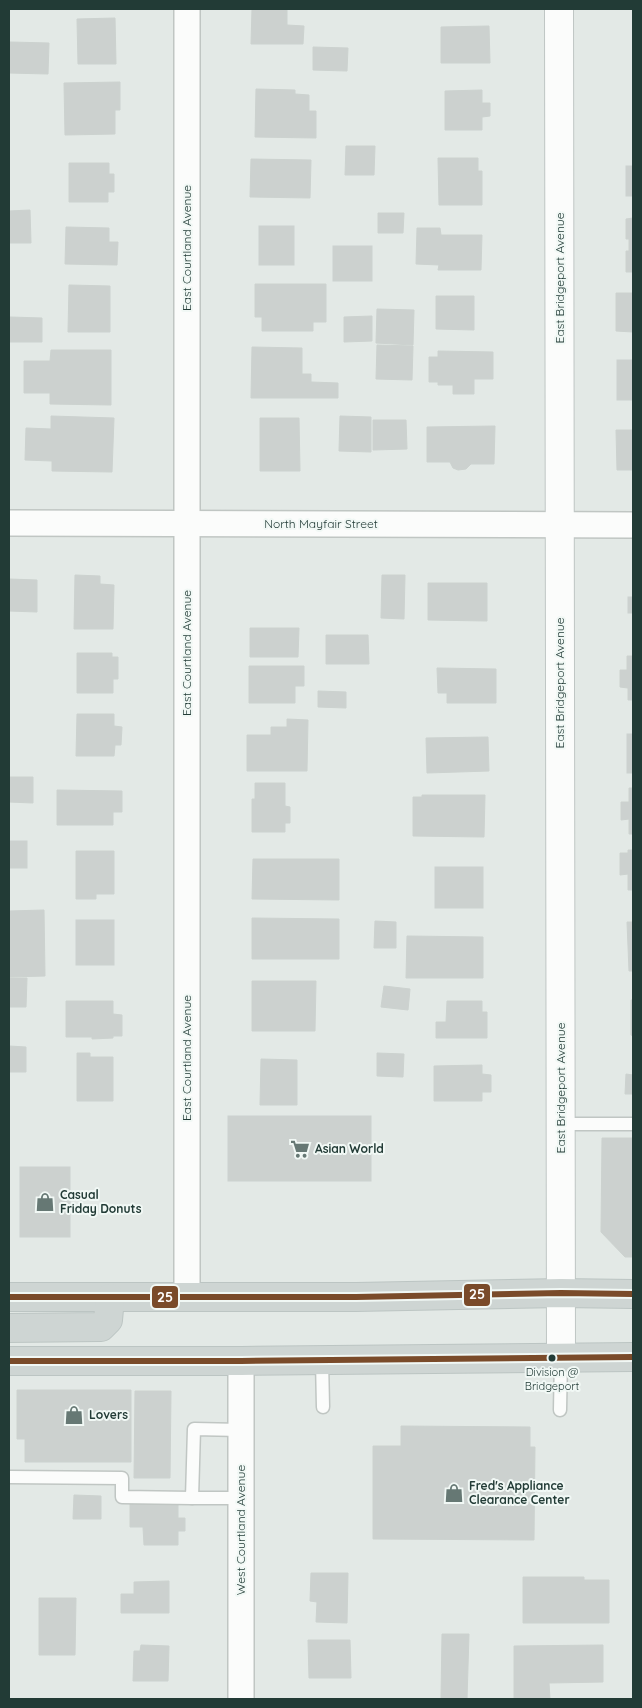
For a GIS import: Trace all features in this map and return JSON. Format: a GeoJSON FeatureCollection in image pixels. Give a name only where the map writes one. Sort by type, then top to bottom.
{"type":"FeatureCollection","features":[{"type":"Feature","properties":{"kind":"main road"},"geometry":{"type":"LineString","coordinates":[[9,1297],[187,1298],[561,1293],[633,1294]]}},
{"type":"Feature","properties":{"kind":"main road"},"geometry":{"type":"LineString","coordinates":[[9,1328],[101,1327],[108,1320],[110,1298]]}},
{"type":"Feature","properties":{"kind":"main road"},"geometry":{"type":"LineString","coordinates":[[9,1361],[633,1357]]}},
{"type":"Feature","properties":{"kind":"street","name":"East Courtland Avenue"},"geometry":{"type":"LineString","coordinates":[[187,9],[187,1298]]}},
{"type":"Feature","properties":{"kind":"street","name":"East Bridgeport Avenue"},"geometry":{"type":"LineString","coordinates":[[559,9],[561,1358]]}},
{"type":"Feature","properties":{"kind":"street","name":"North Mayfair Street"},"geometry":{"type":"LineString","coordinates":[[9,523],[633,525]]}},
{"type":"Feature","properties":{"kind":"street","name":"West Courtland Avenue"},"geometry":{"type":"LineString","coordinates":[[241,1361],[241,1699]]}},
{"type":"Feature","properties":{"kind":"lane"},"geometry":{"type":"LineString","coordinates":[[561,1124],[633,1124]]}},
{"type":"Feature","properties":{"kind":"lane"},"geometry":{"type":"LineString","coordinates":[[560,1410],[561,1358]]}},
{"type":"Feature","properties":{"kind":"lane"},"geometry":{"type":"LineString","coordinates":[[322,1360],[324,1407]]}},
{"type":"Feature","properties":{"kind":"lane"},"geometry":{"type":"LineString","coordinates":[[192,1498],[194,1429],[241,1430]]}},
{"type":"Feature","properties":{"kind":"lane"},"geometry":{"type":"LineString","coordinates":[[9,1477],[122,1478],[122,1496],[241,1498]]}},
{"type":"Feature","properties":{"kind":"building"},"geometry":{"type":"Polygon","coordinates":[[[252,9],[287,9],[287,25],[304,26],[303,44],[251,44],[252,9]]]}},
{"type":"Feature","properties":{"kind":"building"},"geometry":{"type":"Polygon","coordinates":[[[115,18],[116,64],[78,64],[77,19],[115,18]]]}},
{"type":"Feature","properties":{"kind":"building"},"geometry":{"type":"Polygon","coordinates":[[[489,26],[490,63],[441,63],[441,27],[489,26]]]}},
{"type":"Feature","properties":{"kind":"building"},"geometry":{"type":"Polygon","coordinates":[[[10,42],[49,43],[48,74],[9,73],[10,42]]]}},
{"type":"Feature","properties":{"kind":"building"},"geometry":{"type":"Polygon","coordinates":[[[313,47],[348,48],[347,71],[313,70],[313,47]]]}},
{"type":"Feature","properties":{"kind":"building"},"geometry":{"type":"Polygon","coordinates":[[[120,82],[120,110],[115,110],[115,134],[65,135],[64,83],[120,82]]]}},
{"type":"Feature","properties":{"kind":"building"},"geometry":{"type":"Polygon","coordinates":[[[256,89],[295,90],[295,94],[309,95],[309,111],[316,111],[316,138],[255,137],[256,89]]]}},
{"type":"Feature","properties":{"kind":"building"},"geometry":{"type":"Polygon","coordinates":[[[482,90],[482,103],[490,103],[490,116],[482,117],[482,130],[445,130],[445,91],[482,90]]]}},
{"type":"Feature","properties":{"kind":"building"},"geometry":{"type":"Polygon","coordinates":[[[346,146],[375,146],[374,175],[345,175],[346,146]]]}},
{"type":"Feature","properties":{"kind":"building"},"geometry":{"type":"Polygon","coordinates":[[[438,158],[478,158],[478,171],[482,171],[482,205],[439,205],[438,158]]]}},
{"type":"Feature","properties":{"kind":"building"},"geometry":{"type":"Polygon","coordinates":[[[251,159],[311,160],[310,198],[250,197],[251,159]]]}},
{"type":"Feature","properties":{"kind":"building"},"geometry":{"type":"Polygon","coordinates":[[[69,163],[109,163],[109,174],[114,174],[114,192],[108,192],[108,202],[69,202],[69,163]]]}},
{"type":"Feature","properties":{"kind":"building"},"geometry":{"type":"Polygon","coordinates":[[[626,166],[633,166],[633,196],[626,196],[626,166]]]}},
{"type":"Feature","properties":{"kind":"building"},"geometry":{"type":"Polygon","coordinates":[[[30,210],[31,243],[10,243],[9,211],[30,210]]]}},
{"type":"Feature","properties":{"kind":"building"},"geometry":{"type":"Polygon","coordinates":[[[378,213],[404,213],[403,233],[378,233],[378,213]]]}},
{"type":"Feature","properties":{"kind":"building"},"geometry":{"type":"Polygon","coordinates":[[[633,218],[633,272],[626,272],[626,251],[629,251],[629,239],[626,239],[626,219],[633,218]]]}},
{"type":"Feature","properties":{"kind":"building"},"geometry":{"type":"Polygon","coordinates":[[[259,226],[294,226],[294,265],[259,265],[259,226]]]}},
{"type":"Feature","properties":{"kind":"building"},"geometry":{"type":"Polygon","coordinates":[[[66,227],[109,228],[109,242],[118,242],[117,265],[65,264],[66,227]]]}},
{"type":"Feature","properties":{"kind":"building"},"geometry":{"type":"Polygon","coordinates":[[[417,228],[440,228],[441,235],[482,235],[481,270],[438,270],[439,265],[416,264],[417,228]]]}},
{"type":"Feature","properties":{"kind":"building"},"geometry":{"type":"Polygon","coordinates":[[[333,246],[372,246],[372,281],[333,281],[333,246]]]}},
{"type":"Feature","properties":{"kind":"building"},"geometry":{"type":"Polygon","coordinates":[[[255,284],[326,284],[326,322],[313,322],[313,331],[262,331],[262,317],[255,317],[255,284]]]}},
{"type":"Feature","properties":{"kind":"building"},"geometry":{"type":"Polygon","coordinates":[[[69,285],[110,286],[110,332],[68,332],[69,285]]]}},
{"type":"Feature","properties":{"kind":"building"},"geometry":{"type":"Polygon","coordinates":[[[616,293],[633,293],[633,332],[616,331],[616,293]]]}},
{"type":"Feature","properties":{"kind":"building"},"geometry":{"type":"Polygon","coordinates":[[[436,296],[474,296],[474,330],[436,329],[436,296]]]}},
{"type":"Feature","properties":{"kind":"building"},"geometry":{"type":"Polygon","coordinates":[[[377,309],[414,310],[413,345],[376,343],[377,309]]]}},
{"type":"Feature","properties":{"kind":"building"},"geometry":{"type":"Polygon","coordinates":[[[372,316],[372,341],[344,342],[344,317],[372,316]]]}},
{"type":"Feature","properties":{"kind":"building"},"geometry":{"type":"Polygon","coordinates":[[[10,317],[42,318],[42,342],[10,342],[10,317]]]}},
{"type":"Feature","properties":{"kind":"building"},"geometry":{"type":"Polygon","coordinates":[[[377,345],[413,346],[412,380],[376,379],[377,345]]]}},
{"type":"Feature","properties":{"kind":"building"},"geometry":{"type":"Polygon","coordinates":[[[252,347],[302,348],[302,374],[311,374],[311,382],[338,383],[338,398],[251,398],[252,347]]]}},
{"type":"Feature","properties":{"kind":"building"},"geometry":{"type":"Polygon","coordinates":[[[51,350],[111,350],[111,405],[50,404],[50,393],[24,393],[24,361],[50,361],[51,350]]]}},
{"type":"Feature","properties":{"kind":"building"},"geometry":{"type":"Polygon","coordinates":[[[438,351],[493,352],[493,379],[474,379],[474,394],[453,394],[453,385],[438,385],[438,382],[429,382],[429,357],[438,357],[438,351]]]}},
{"type":"Feature","properties":{"kind":"building"},"geometry":{"type":"Polygon","coordinates":[[[617,360],[633,360],[633,400],[617,400],[617,360]]]}},
{"type":"Feature","properties":{"kind":"building"},"geometry":{"type":"Polygon","coordinates":[[[51,416],[114,418],[112,472],[52,471],[52,461],[25,460],[26,428],[51,429],[51,416]]]}},
{"type":"Feature","properties":{"kind":"building"},"geometry":{"type":"Polygon","coordinates":[[[340,416],[371,417],[371,452],[339,451],[340,416]]]}},
{"type":"Feature","properties":{"kind":"building"},"geometry":{"type":"Polygon","coordinates":[[[260,418],[299,418],[300,471],[260,471],[260,418]]]}},
{"type":"Feature","properties":{"kind":"building"},"geometry":{"type":"Polygon","coordinates":[[[373,420],[406,420],[407,449],[373,450],[373,420]]]}},
{"type":"Feature","properties":{"kind":"building"},"geometry":{"type":"Polygon","coordinates":[[[495,426],[494,464],[471,464],[466,469],[458,470],[453,468],[450,462],[427,462],[427,427],[495,426]]]}},
{"type":"Feature","properties":{"kind":"building"},"geometry":{"type":"Polygon","coordinates":[[[616,430],[633,430],[633,470],[617,470],[616,430]]]}},
{"type":"Feature","properties":{"kind":"building"},"geometry":{"type":"Polygon","coordinates":[[[75,575],[100,576],[100,584],[114,585],[113,629],[74,629],[75,575]]]}},
{"type":"Feature","properties":{"kind":"building"},"geometry":{"type":"Polygon","coordinates":[[[382,575],[405,575],[404,619],[381,618],[382,575]]]}},
{"type":"Feature","properties":{"kind":"building"},"geometry":{"type":"Polygon","coordinates":[[[9,579],[37,580],[37,612],[9,611],[9,579]]]}},
{"type":"Feature","properties":{"kind":"building"},"geometry":{"type":"Polygon","coordinates":[[[428,583],[487,583],[487,621],[428,620],[428,583]]]}},
{"type":"Feature","properties":{"kind":"building"},"geometry":{"type":"Polygon","coordinates":[[[628,597],[633,597],[633,613],[628,613],[628,597]]]}},
{"type":"Feature","properties":{"kind":"building"},"geometry":{"type":"Polygon","coordinates":[[[250,628],[299,628],[298,657],[250,657],[250,628]]]}},
{"type":"Feature","properties":{"kind":"building"},"geometry":{"type":"Polygon","coordinates":[[[326,635],[368,635],[369,664],[326,664],[326,635]]]}},
{"type":"Feature","properties":{"kind":"building"},"geometry":{"type":"Polygon","coordinates":[[[77,653],[112,653],[112,657],[118,657],[118,679],[113,679],[113,693],[77,693],[77,653]]]}},
{"type":"Feature","properties":{"kind":"building"},"geometry":{"type":"Polygon","coordinates":[[[627,656],[633,656],[633,700],[628,700],[628,688],[620,687],[620,670],[627,670],[627,656]]]}},
{"type":"Feature","properties":{"kind":"building"},"geometry":{"type":"Polygon","coordinates":[[[249,666],[304,666],[304,686],[295,686],[295,703],[249,703],[249,666]]]}},
{"type":"Feature","properties":{"kind":"building"},"geometry":{"type":"Polygon","coordinates":[[[437,668],[496,669],[496,703],[447,703],[447,693],[438,693],[437,668]]]}},
{"type":"Feature","properties":{"kind":"building"},"geometry":{"type":"Polygon","coordinates":[[[318,691],[346,692],[346,708],[318,707],[318,691]]]}},
{"type":"Feature","properties":{"kind":"building"},"geometry":{"type":"Polygon","coordinates":[[[77,714],[114,714],[114,726],[122,727],[121,745],[115,745],[114,756],[76,756],[77,714]]]}},
{"type":"Feature","properties":{"kind":"building"},"geometry":{"type":"Polygon","coordinates":[[[287,719],[308,720],[307,771],[247,771],[247,735],[271,735],[271,727],[287,727],[287,719]]]}},
{"type":"Feature","properties":{"kind":"building"},"geometry":{"type":"Polygon","coordinates":[[[627,734],[633,734],[633,773],[627,773],[627,734]]]}},
{"type":"Feature","properties":{"kind":"building"},"geometry":{"type":"Polygon","coordinates":[[[488,737],[489,771],[427,773],[426,738],[488,737]]]}},
{"type":"Feature","properties":{"kind":"building"},"geometry":{"type":"Polygon","coordinates":[[[10,777],[33,777],[33,803],[9,802],[10,777]]]}},
{"type":"Feature","properties":{"kind":"building"},"geometry":{"type":"Polygon","coordinates":[[[255,783],[285,783],[285,806],[290,807],[290,823],[285,823],[285,832],[252,832],[252,799],[255,799],[255,783]]]}},
{"type":"Feature","properties":{"kind":"building"},"geometry":{"type":"Polygon","coordinates":[[[629,788],[633,788],[633,834],[629,834],[629,819],[621,820],[621,802],[629,802],[629,788]]]}},
{"type":"Feature","properties":{"kind":"building"},"geometry":{"type":"Polygon","coordinates":[[[57,790],[122,791],[122,812],[113,812],[113,825],[57,825],[57,790]]]}},
{"type":"Feature","properties":{"kind":"building"},"geometry":{"type":"Polygon","coordinates":[[[422,795],[485,795],[484,837],[413,836],[413,797],[422,797],[422,795]]]}},
{"type":"Feature","properties":{"kind":"building"},"geometry":{"type":"Polygon","coordinates":[[[9,841],[27,841],[27,868],[9,868],[9,841]]]}},
{"type":"Feature","properties":{"kind":"building"},"geometry":{"type":"Polygon","coordinates":[[[628,850],[633,850],[633,890],[628,890],[628,874],[620,875],[620,853],[628,853],[628,850]]]}},
{"type":"Feature","properties":{"kind":"building"},"geometry":{"type":"Polygon","coordinates":[[[76,851],[114,851],[114,894],[96,894],[96,899],[76,899],[76,851]]]}},
{"type":"Feature","properties":{"kind":"building"},"geometry":{"type":"Polygon","coordinates":[[[253,859],[339,859],[339,900],[252,899],[253,859]]]}},
{"type":"Feature","properties":{"kind":"building"},"geometry":{"type":"Polygon","coordinates":[[[435,867],[483,867],[483,908],[435,908],[435,867]]]}},
{"type":"Feature","properties":{"kind":"building"},"geometry":{"type":"Polygon","coordinates":[[[44,910],[45,976],[10,977],[9,911],[44,910]]]}},
{"type":"Feature","properties":{"kind":"building"},"geometry":{"type":"Polygon","coordinates":[[[252,918],[339,919],[339,959],[252,959],[252,918]]]}},
{"type":"Feature","properties":{"kind":"building"},"geometry":{"type":"Polygon","coordinates":[[[76,920],[114,920],[114,965],[76,965],[76,920]]]}},
{"type":"Feature","properties":{"kind":"building"},"geometry":{"type":"Polygon","coordinates":[[[375,921],[396,922],[396,948],[374,948],[375,921]]]}},
{"type":"Feature","properties":{"kind":"building"},"geometry":{"type":"Polygon","coordinates":[[[627,922],[633,922],[633,971],[629,971],[627,922]]]}},
{"type":"Feature","properties":{"kind":"building"},"geometry":{"type":"Polygon","coordinates":[[[407,936],[483,937],[483,978],[406,978],[407,936]]]}},
{"type":"Feature","properties":{"kind":"building"},"geometry":{"type":"Polygon","coordinates":[[[10,978],[27,978],[26,1007],[9,1007],[10,978]]]}},
{"type":"Feature","properties":{"kind":"building"},"geometry":{"type":"Polygon","coordinates":[[[252,981],[316,981],[315,1031],[252,1031],[252,981]]]}},
{"type":"Feature","properties":{"kind":"building"},"geometry":{"type":"Polygon","coordinates":[[[384,986],[410,989],[408,1010],[381,1007],[384,986]]]}},
{"type":"Feature","properties":{"kind":"building"},"geometry":{"type":"Polygon","coordinates":[[[631,1000],[633,1000],[633,1036],[631,1035],[631,1000]]]}},
{"type":"Feature","properties":{"kind":"building"},"geometry":{"type":"Polygon","coordinates":[[[66,1001],[113,1001],[113,1014],[122,1015],[122,1036],[92,1039],[92,1037],[66,1037],[66,1001]]]}},
{"type":"Feature","properties":{"kind":"building"},"geometry":{"type":"Polygon","coordinates":[[[447,1001],[482,1001],[482,1012],[487,1012],[487,1038],[436,1038],[436,1022],[446,1022],[447,1001]]]}},
{"type":"Feature","properties":{"kind":"building"},"geometry":{"type":"Polygon","coordinates":[[[9,1046],[26,1047],[26,1072],[9,1072],[9,1046]]]}},
{"type":"Feature","properties":{"kind":"building"},"geometry":{"type":"Polygon","coordinates":[[[77,1053],[90,1053],[90,1057],[113,1057],[113,1101],[77,1101],[77,1053]]]}},
{"type":"Feature","properties":{"kind":"building"},"geometry":{"type":"Polygon","coordinates":[[[377,1053],[404,1054],[403,1077],[377,1076],[377,1053]]]}},
{"type":"Feature","properties":{"kind":"building"},"geometry":{"type":"Polygon","coordinates":[[[261,1059],[297,1060],[297,1105],[260,1105],[261,1059]]]}},
{"type":"Feature","properties":{"kind":"building"},"geometry":{"type":"Polygon","coordinates":[[[482,1065],[482,1074],[491,1075],[491,1092],[482,1092],[482,1101],[434,1101],[434,1066],[482,1065]]]}},
{"type":"Feature","properties":{"kind":"building"},"geometry":{"type":"Polygon","coordinates":[[[626,1074],[633,1075],[633,1094],[625,1094],[626,1074]]]}},
{"type":"Feature","properties":{"kind":"building","name":"Asian World"},"geometry":{"type":"Polygon","coordinates":[[[228,1116],[371,1116],[371,1181],[228,1181],[228,1116]]]}},
{"type":"Feature","properties":{"kind":"building"},"geometry":{"type":"Polygon","coordinates":[[[602,1138],[633,1138],[633,1257],[625,1257],[601,1232],[602,1138]]]}},
{"type":"Feature","properties":{"kind":"building","name":"Casual Friday Donuts"},"geometry":{"type":"Polygon","coordinates":[[[20,1167],[70,1167],[70,1237],[20,1237],[20,1167]]]}},
{"type":"Feature","properties":{"kind":"building","name":"Lovers"},"geometry":{"type":"Polygon","coordinates":[[[17,1390],[131,1390],[131,1462],[25,1462],[25,1439],[17,1439],[17,1390]]]}},
{"type":"Feature","properties":{"kind":"building"},"geometry":{"type":"Polygon","coordinates":[[[135,1391],[171,1391],[170,1478],[134,1478],[135,1391]]]}},
{"type":"Feature","properties":{"kind":"building","name":"Fred's Appliance Clearance Center"},"geometry":{"type":"Polygon","coordinates":[[[401,1426],[530,1427],[530,1447],[535,1447],[534,1540],[373,1539],[373,1446],[401,1446],[401,1426]]]}},
{"type":"Feature","properties":{"kind":"building"},"geometry":{"type":"Polygon","coordinates":[[[74,1495],[101,1496],[101,1519],[73,1519],[74,1495]]]}},
{"type":"Feature","properties":{"kind":"building"},"geometry":{"type":"Polygon","coordinates":[[[130,1504],[178,1504],[178,1518],[185,1518],[185,1531],[178,1531],[178,1545],[144,1545],[143,1527],[130,1527],[130,1504]]]}},
{"type":"Feature","properties":{"kind":"building"},"geometry":{"type":"Polygon","coordinates":[[[311,1573],[348,1573],[347,1623],[316,1622],[317,1602],[310,1601],[311,1573]]]}},
{"type":"Feature","properties":{"kind":"building"},"geometry":{"type":"Polygon","coordinates":[[[523,1577],[584,1577],[584,1580],[609,1580],[609,1623],[523,1623],[523,1577]]]}},
{"type":"Feature","properties":{"kind":"building"},"geometry":{"type":"Polygon","coordinates":[[[169,1581],[169,1613],[121,1613],[121,1594],[134,1594],[134,1582],[169,1581]]]}},
{"type":"Feature","properties":{"kind":"building"},"geometry":{"type":"Polygon","coordinates":[[[39,1598],[76,1598],[75,1655],[39,1655],[39,1598]]]}},
{"type":"Feature","properties":{"kind":"building"},"geometry":{"type":"Polygon","coordinates":[[[442,1634],[469,1634],[467,1699],[441,1699],[442,1634]]]}},
{"type":"Feature","properties":{"kind":"building"},"geometry":{"type":"Polygon","coordinates":[[[308,1640],[350,1640],[351,1678],[309,1678],[308,1640]]]}},
{"type":"Feature","properties":{"kind":"building"},"geometry":{"type":"Polygon","coordinates":[[[141,1645],[169,1646],[168,1681],[133,1681],[134,1651],[140,1651],[141,1645]]]}},
{"type":"Feature","properties":{"kind":"building"},"geometry":{"type":"Polygon","coordinates":[[[603,1645],[603,1682],[549,1683],[550,1699],[514,1699],[514,1646],[603,1645]]]}},
{"type":"Feature","properties":{"kind":"transit line","name":"25"},"geometry":{"type":"LineString","coordinates":[[9,1297],[356,1297],[561,1293],[633,1294]]}},
{"type":"Feature","properties":{"kind":"transit line","name":"25"},"geometry":{"type":"LineString","coordinates":[[9,1361],[633,1357]]}},
{"type":"Feature","properties":{"kind":"place","name":"Asian World"},"geometry":{"type":"Point","coordinates":[300,1149]}},
{"type":"Feature","properties":{"kind":"place","name":"Casual Friday Donuts"},"geometry":{"type":"Point","coordinates":[45,1202]}},
{"type":"Feature","properties":{"kind":"place","name":"Division @ Bridgeport"},"geometry":{"type":"Point","coordinates":[552,1358]}},
{"type":"Feature","properties":{"kind":"place","name":"Lovers"},"geometry":{"type":"Point","coordinates":[74,1415]}},
{"type":"Feature","properties":{"kind":"place","name":"Fred's Appliance Clearance Center"},"geometry":{"type":"Point","coordinates":[454,1493]}}]}
